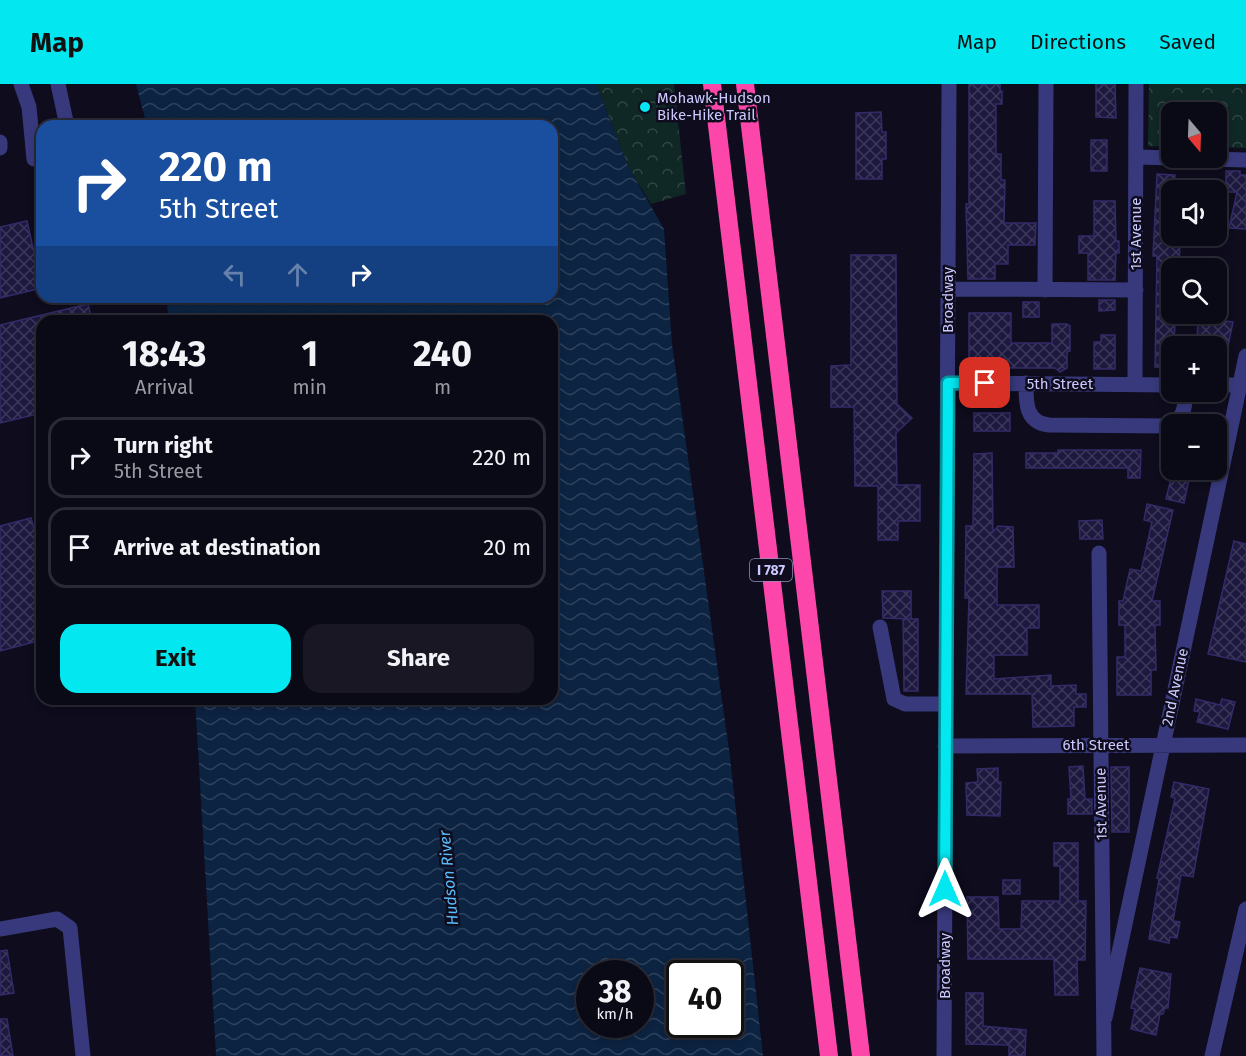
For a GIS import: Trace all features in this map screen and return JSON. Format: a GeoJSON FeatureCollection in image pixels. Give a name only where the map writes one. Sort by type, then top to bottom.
{"type":"FeatureCollection","features":[{"type":"Feature","properties":{"kind":"highway","name":"I 787"},"geometry":{"type":"LineString","coordinates":[[712,84],[829,1056]]}},
{"type":"Feature","properties":{"kind":"highway","name":"I 787"},"geometry":{"type":"LineString","coordinates":[[745,84],[861,1056]]}},
{"type":"Feature","properties":{"kind":"street"},"geometry":{"type":"LineString","coordinates":[[21,84],[29,107],[34,159]]}},
{"type":"Feature","properties":{"kind":"street"},"geometry":{"type":"LineString","coordinates":[[58,84],[66,120]]}},
{"type":"Feature","properties":{"kind":"street","name":"Broadway"},"geometry":{"type":"LineString","coordinates":[[944,1056],[949,84]]}},
{"type":"Feature","properties":{"kind":"street"},"geometry":{"type":"LineString","coordinates":[[1046,84],[1046,290]]}},
{"type":"Feature","properties":{"kind":"street","name":"1st Avenue"},"geometry":{"type":"LineString","coordinates":[[1135,384],[1136,84]]}},
{"type":"Feature","properties":{"kind":"street"},"geometry":{"type":"LineString","coordinates":[[0,142],[0,148]]}},
{"type":"Feature","properties":{"kind":"street"},"geometry":{"type":"LineString","coordinates":[[1136,157],[1246,160]]}},
{"type":"Feature","properties":{"kind":"street"},"geometry":{"type":"LineString","coordinates":[[948,289],[1136,290]]}},
{"type":"Feature","properties":{"kind":"street","name":"2nd Avenue"},"geometry":{"type":"LineString","coordinates":[[1105,1018],[1243,385],[1246,356]]}},
{"type":"Feature","properties":{"kind":"street","name":"5th Street"},"geometry":{"type":"LineString","coordinates":[[948,383],[1161,385]]}},
{"type":"Feature","properties":{"kind":"street"},"geometry":{"type":"LineString","coordinates":[[1026,383],[1028,412],[1036,422],[1045,425],[1169,426],[1183,413],[1185,402]]}},
{"type":"Feature","properties":{"kind":"street"},"geometry":{"type":"LineString","coordinates":[[1227,385],[1243,385]]}},
{"type":"Feature","properties":{"kind":"street","name":"1st Avenue"},"geometry":{"type":"LineString","coordinates":[[1098,553],[1104,1056]]}},
{"type":"Feature","properties":{"kind":"street"},"geometry":{"type":"LineString","coordinates":[[880,627],[891,693],[896,701],[905,704],[946,704]]}},
{"type":"Feature","properties":{"kind":"street","name":"6th Street"},"geometry":{"type":"LineString","coordinates":[[945,746],[1246,746]]}},
{"type":"Feature","properties":{"kind":"street"},"geometry":{"type":"LineString","coordinates":[[1212,1056],[1246,909]]}},
{"type":"Feature","properties":{"kind":"street"},"geometry":{"type":"LineString","coordinates":[[0,929],[57,919],[70,927],[83,1056]]}},
{"type":"Feature","properties":{"kind":"green space"},"geometry":{"type":"Polygon","coordinates":[[[596,84],[674,84],[686,194],[651,204],[628,166],[596,84]]]}},
{"type":"Feature","properties":{"kind":"green space"},"geometry":{"type":"Polygon","coordinates":[[[1149,84],[1246,84],[1246,148],[1227,147],[1227,102],[1161,102],[1161,147],[1148,146],[1149,84]]]}},
{"type":"Feature","properties":{"kind":"water","name":"Hudson River"},"geometry":{"type":"Polygon","coordinates":[[[136,84],[596,84],[628,166],[664,229],[672,344],[730,757],[763,1056],[216,1056],[195,705],[558,705],[558,315],[168,315],[167,303],[558,303],[558,120],[145,120],[136,84]]]}},
{"type":"Feature","properties":{"kind":"building"},"geometry":{"type":"Polygon","coordinates":[[[969,84],[1000,84],[1000,91],[1002,91],[1002,104],[996,104],[996,154],[1001,154],[1001,180],[1005,180],[1004,223],[1036,223],[1035,245],[1008,245],[1008,264],[995,264],[995,279],[968,279],[966,204],[969,204],[969,84]]]}},
{"type":"Feature","properties":{"kind":"building"},"geometry":{"type":"Polygon","coordinates":[[[1096,84],[1115,84],[1116,118],[1096,117],[1096,84]]]}},
{"type":"Feature","properties":{"kind":"building"},"geometry":{"type":"Polygon","coordinates":[[[881,112],[882,132],[886,132],[886,159],[882,159],[882,179],[856,179],[856,113],[881,112]]]}},
{"type":"Feature","properties":{"kind":"building"},"geometry":{"type":"Polygon","coordinates":[[[1091,140],[1107,140],[1107,171],[1091,171],[1091,140]]]}},
{"type":"Feature","properties":{"kind":"building"},"geometry":{"type":"Polygon","coordinates":[[[1226,171],[1240,171],[1240,175],[1246,175],[1246,229],[1229,228],[1237,192],[1227,192],[1226,171]]]}},
{"type":"Feature","properties":{"kind":"building"},"geometry":{"type":"Polygon","coordinates":[[[1157,174],[1175,175],[1175,180],[1161,180],[1161,246],[1180,246],[1179,258],[1161,258],[1161,324],[1175,324],[1175,326],[1174,336],[1161,336],[1161,367],[1155,367],[1157,256],[1153,256],[1157,174]]]}},
{"type":"Feature","properties":{"kind":"building"},"geometry":{"type":"Polygon","coordinates":[[[1094,201],[1115,201],[1116,241],[1119,241],[1119,253],[1116,253],[1115,280],[1088,280],[1088,253],[1079,253],[1079,236],[1094,236],[1094,201]]]}},
{"type":"Feature","properties":{"kind":"building"},"geometry":{"type":"Polygon","coordinates":[[[27,221],[36,261],[36,289],[0,298],[0,227],[27,221]]]}},
{"type":"Feature","properties":{"kind":"building"},"geometry":{"type":"Polygon","coordinates":[[[851,255],[896,255],[897,404],[912,418],[896,433],[897,485],[920,485],[920,521],[898,521],[898,540],[878,540],[878,486],[855,486],[854,407],[831,407],[831,366],[851,365],[851,255]]]}},
{"type":"Feature","properties":{"kind":"building"},"geometry":{"type":"Polygon","coordinates":[[[1099,300],[1115,300],[1115,310],[1099,311],[1099,300]]]}},
{"type":"Feature","properties":{"kind":"building"},"geometry":{"type":"Polygon","coordinates":[[[1023,302],[1039,302],[1039,317],[1023,317],[1023,302]]]}},
{"type":"Feature","properties":{"kind":"building"},"geometry":{"type":"Polygon","coordinates":[[[88,304],[91,315],[42,315],[88,304]]]}},
{"type":"Feature","properties":{"kind":"building"},"geometry":{"type":"Polygon","coordinates":[[[969,313],[1011,313],[1011,343],[1052,343],[1052,324],[1067,324],[1070,326],[1070,351],[1067,352],[1067,368],[1060,372],[1055,368],[969,368],[969,313]]]}},
{"type":"Feature","properties":{"kind":"building"},"geometry":{"type":"Polygon","coordinates":[[[36,316],[36,414],[0,423],[0,325],[36,316]]]}},
{"type":"Feature","properties":{"kind":"building"},"geometry":{"type":"Polygon","coordinates":[[[1233,322],[1227,351],[1227,336],[1197,336],[1198,324],[1233,322]]]}},
{"type":"Feature","properties":{"kind":"building"},"geometry":{"type":"Polygon","coordinates":[[[1101,335],[1115,335],[1115,369],[1094,369],[1094,342],[1101,342],[1101,335]]]}},
{"type":"Feature","properties":{"kind":"building"},"geometry":{"type":"Polygon","coordinates":[[[974,413],[1010,413],[1010,431],[974,431],[974,413]]]}},
{"type":"Feature","properties":{"kind":"building"},"geometry":{"type":"Polygon","coordinates":[[[1058,450],[1141,450],[1140,478],[1128,478],[1128,468],[1026,468],[1026,453],[1058,453],[1058,450]]]}},
{"type":"Feature","properties":{"kind":"building"},"geometry":{"type":"Polygon","coordinates":[[[992,453],[993,532],[998,526],[1013,527],[1014,567],[997,567],[997,605],[1039,605],[1039,628],[1027,628],[1027,655],[994,655],[994,679],[1051,675],[1051,686],[1076,685],[1076,694],[1086,694],[1086,707],[1074,707],[1074,726],[1033,727],[1032,694],[966,694],[969,598],[965,598],[966,526],[973,526],[974,454],[992,453]]]}},
{"type":"Feature","properties":{"kind":"building"},"geometry":{"type":"Polygon","coordinates":[[[1171,480],[1189,480],[1184,503],[1166,499],[1171,480]]]}},
{"type":"Feature","properties":{"kind":"building"},"geometry":{"type":"Polygon","coordinates":[[[1147,504],[1173,510],[1152,601],[1160,601],[1160,625],[1155,625],[1156,670],[1151,670],[1151,695],[1117,695],[1117,657],[1125,657],[1125,625],[1119,625],[1119,601],[1123,601],[1130,569],[1141,571],[1152,522],[1144,520],[1147,504]]]}},
{"type":"Feature","properties":{"kind":"building"},"geometry":{"type":"Polygon","coordinates":[[[31,518],[36,532],[36,642],[0,651],[0,526],[31,518]]]}},
{"type":"Feature","properties":{"kind":"building"},"geometry":{"type":"Polygon","coordinates":[[[1102,520],[1103,539],[1080,539],[1079,521],[1102,520]]]}},
{"type":"Feature","properties":{"kind":"building"},"geometry":{"type":"Polygon","coordinates":[[[1234,541],[1246,544],[1246,662],[1208,654],[1234,541]]]}},
{"type":"Feature","properties":{"kind":"building"},"geometry":{"type":"Polygon","coordinates":[[[882,591],[911,591],[911,619],[883,618],[882,591]]]}},
{"type":"Feature","properties":{"kind":"building"},"geometry":{"type":"Polygon","coordinates":[[[903,619],[918,619],[918,691],[904,691],[903,619]]]}},
{"type":"Feature","properties":{"kind":"building"},"geometry":{"type":"Polygon","coordinates":[[[1196,699],[1220,705],[1222,699],[1235,702],[1228,729],[1197,722],[1200,712],[1194,711],[1196,699]]]}},
{"type":"Feature","properties":{"kind":"building"},"geometry":{"type":"Polygon","coordinates":[[[1083,766],[1085,799],[1092,799],[1092,814],[1068,814],[1068,799],[1071,799],[1069,767],[1083,766]]]}},
{"type":"Feature","properties":{"kind":"building"},"geometry":{"type":"Polygon","coordinates":[[[1111,767],[1129,767],[1129,832],[1112,832],[1111,767]]]}},
{"type":"Feature","properties":{"kind":"building"},"geometry":{"type":"Polygon","coordinates":[[[998,768],[998,782],[1001,782],[1000,816],[967,815],[966,783],[978,782],[977,769],[998,768]]]}},
{"type":"Feature","properties":{"kind":"building"},"geometry":{"type":"Polygon","coordinates":[[[1174,782],[1209,789],[1193,877],[1181,875],[1173,921],[1180,922],[1177,938],[1170,937],[1169,943],[1149,939],[1159,879],[1157,878],[1175,798],[1171,797],[1174,782]]]}},
{"type":"Feature","properties":{"kind":"building"},"geometry":{"type":"Polygon","coordinates":[[[1054,843],[1078,843],[1078,901],[1086,901],[1085,960],[1077,960],[1078,995],[1055,995],[1054,959],[968,959],[967,897],[998,897],[999,929],[1021,929],[1022,901],[1060,901],[1060,866],[1054,866],[1054,843]]]}},
{"type":"Feature","properties":{"kind":"building"},"geometry":{"type":"Polygon","coordinates":[[[1003,880],[1020,880],[1020,894],[1003,894],[1003,880]]]}},
{"type":"Feature","properties":{"kind":"building"},"geometry":{"type":"Polygon","coordinates":[[[7,950],[14,993],[0,995],[0,951],[7,950]]]}},
{"type":"Feature","properties":{"kind":"building"},"geometry":{"type":"Polygon","coordinates":[[[1140,968],[1171,974],[1168,1008],[1160,1014],[1156,1035],[1131,1029],[1135,1009],[1131,1008],[1140,968]]]}},
{"type":"Feature","properties":{"kind":"building"},"geometry":{"type":"Polygon","coordinates":[[[966,993],[983,993],[983,1026],[1026,1030],[1025,1056],[1009,1056],[1009,1045],[966,1044],[966,993]]]}},
{"type":"Feature","properties":{"kind":"building"},"geometry":{"type":"Polygon","coordinates":[[[0,1019],[7,1019],[13,1056],[0,1056],[0,1019]]]}},
{"type":"Feature","properties":{"kind":"place","name":"Mohawk-Hudson Bike-Hike Trail"},"geometry":{"type":"Point","coordinates":[645,107]}},
{"type":"Feature","properties":{"kind":"route"},"geometry":{"type":"LineString","coordinates":[[945,889],[948,383],[985,383]]}}]}
